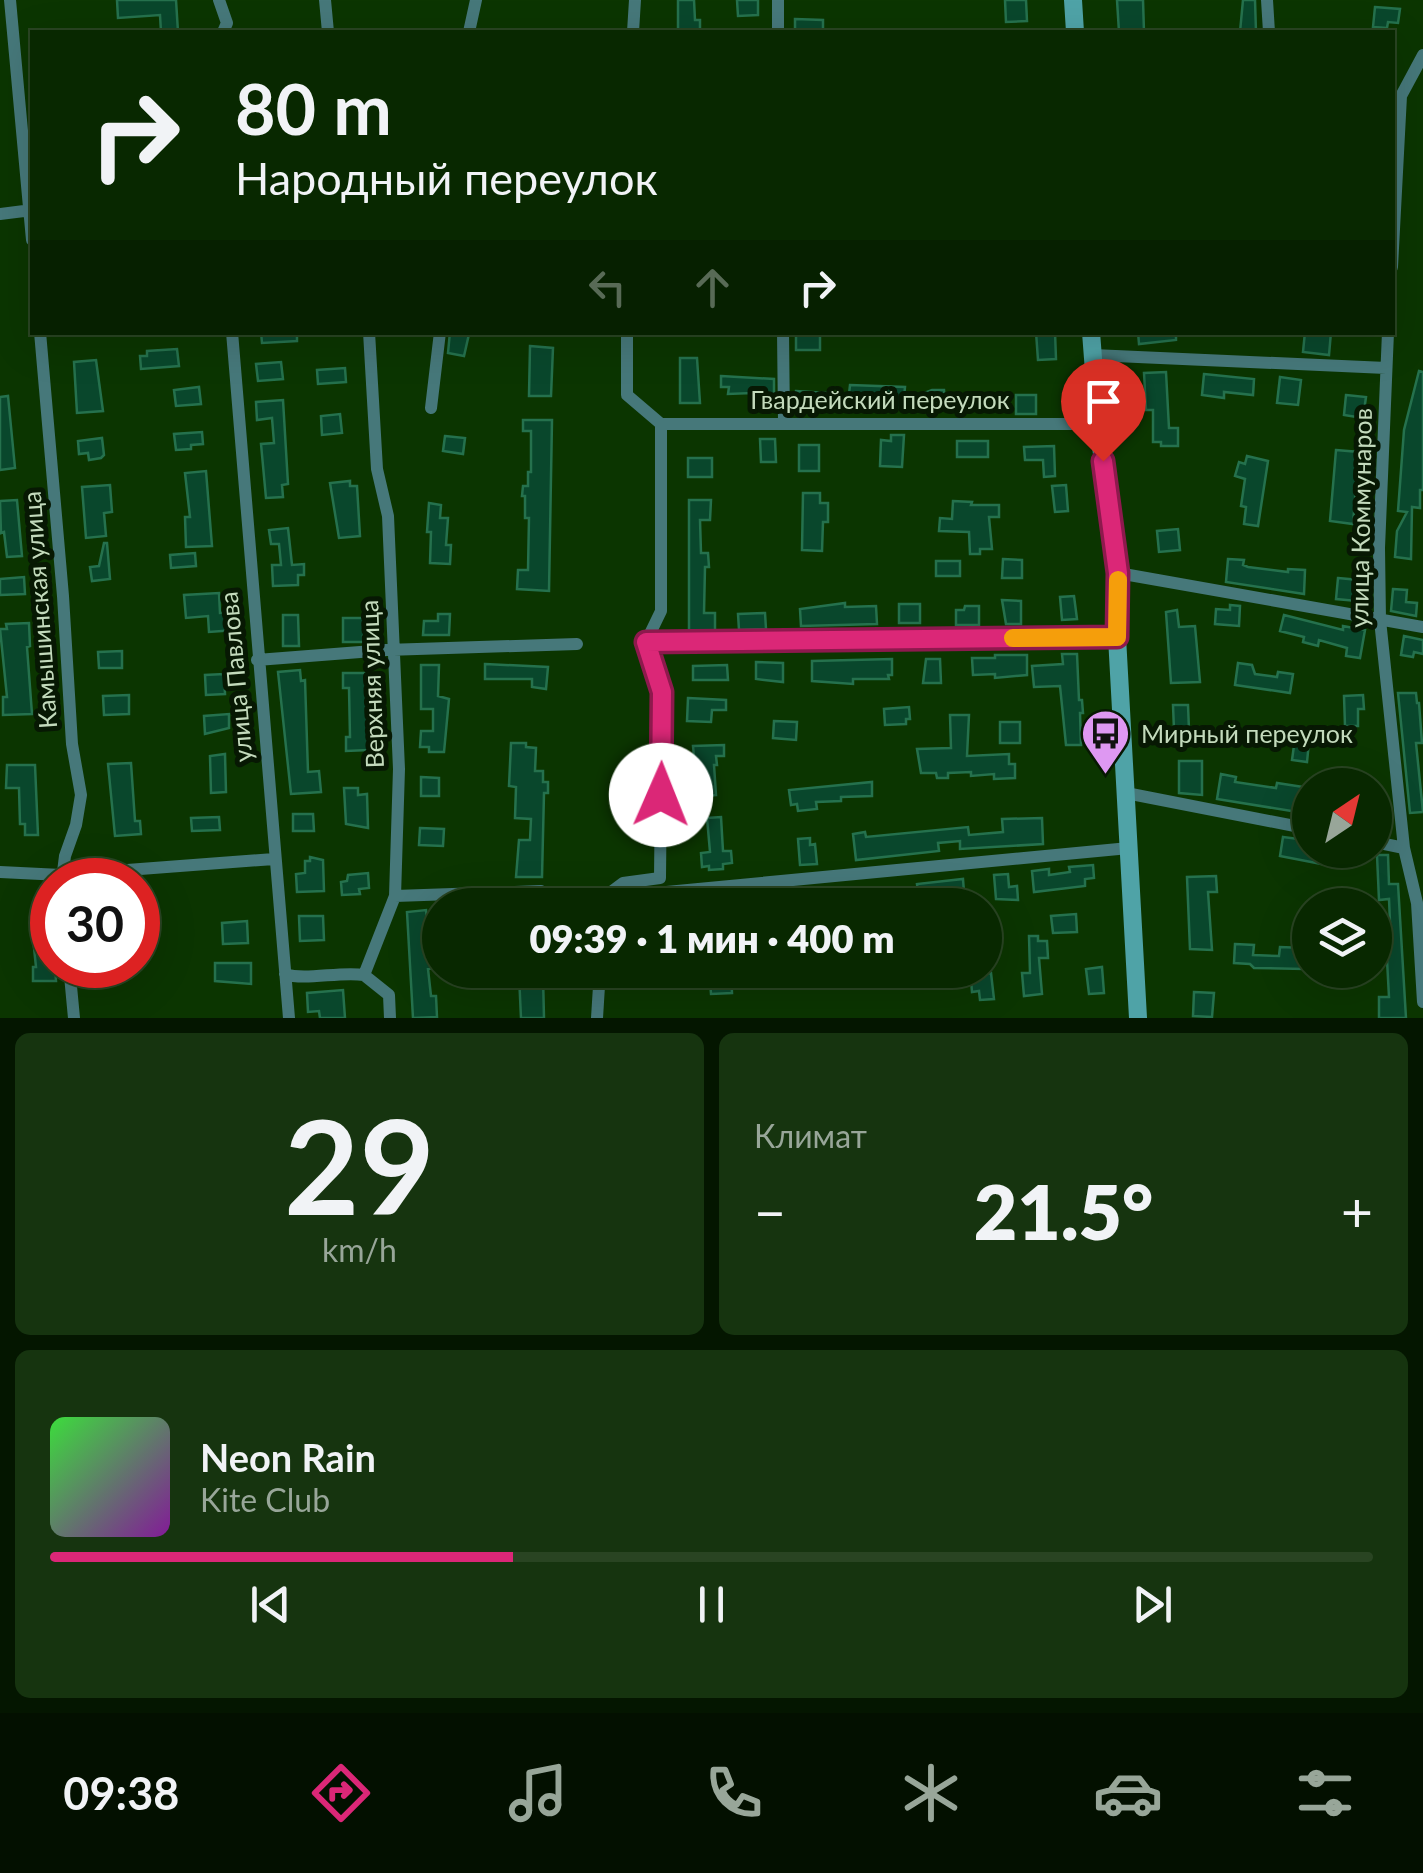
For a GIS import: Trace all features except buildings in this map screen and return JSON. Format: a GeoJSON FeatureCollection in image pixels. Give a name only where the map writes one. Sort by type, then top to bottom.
{"type":"FeatureCollection","features":[{"type":"Feature","properties":{"kind":"main road"},"geometry":{"type":"LineString","coordinates":[[1073,0],[1075,30]]}},
{"type":"Feature","properties":{"kind":"main road"},"geometry":{"type":"LineString","coordinates":[[1091,335],[1098,424],[1118,573],[1117,637],[1143,1017]]}},
{"type":"Feature","properties":{"kind":"street"},"geometry":{"type":"LineString","coordinates":[[10,0],[30,200]]}},
{"type":"Feature","properties":{"kind":"street"},"geometry":{"type":"LineString","coordinates":[[219,0],[227,23],[223,30]]}},
{"type":"Feature","properties":{"kind":"street"},"geometry":{"type":"LineString","coordinates":[[326,0],[328,30]]}},
{"type":"Feature","properties":{"kind":"street"},"geometry":{"type":"LineString","coordinates":[[469,30],[476,0]]}},
{"type":"Feature","properties":{"kind":"street"},"geometry":{"type":"LineString","coordinates":[[633,30],[636,0]]}},
{"type":"Feature","properties":{"kind":"street"},"geometry":{"type":"LineString","coordinates":[[778,0],[778,30]]}},
{"type":"Feature","properties":{"kind":"street"},"geometry":{"type":"LineString","coordinates":[[1267,0],[1269,30]]}},
{"type":"Feature","properties":{"kind":"street"},"geometry":{"type":"LineString","coordinates":[[1395,211],[1401,96],[1423,55]]}},
{"type":"Feature","properties":{"kind":"street"},"geometry":{"type":"LineString","coordinates":[[0,214],[30,210]]}},
{"type":"Feature","properties":{"kind":"street","name":"Камышинская улица"},"geometry":{"type":"LineString","coordinates":[[40,335],[72,744],[81,795],[67,858]]}},
{"type":"Feature","properties":{"kind":"street","name":"улица Павлова"},"geometry":{"type":"LineString","coordinates":[[232,335],[289,1018]]}},
{"type":"Feature","properties":{"kind":"street","name":"Верхняя улица"},"geometry":{"type":"LineString","coordinates":[[364,975],[394,896],[398,769],[388,516],[377,469],[368,335]]}},
{"type":"Feature","properties":{"kind":"street"},"geometry":{"type":"LineString","coordinates":[[431,408],[440,335]]}},
{"type":"Feature","properties":{"kind":"street"},"geometry":{"type":"LineString","coordinates":[[618,888],[623,883],[660,878],[662,692],[646,642],[661,611],[661,424],[628,395],[626,335]]}},
{"type":"Feature","properties":{"kind":"street"},"geometry":{"type":"LineString","coordinates":[[783,335],[784,422]]}},
{"type":"Feature","properties":{"kind":"street","name":"улица Коммунаров"},"geometry":{"type":"LineString","coordinates":[[1388,335],[1380,620],[1404,848],[1420,903],[1423,1002]]}},
{"type":"Feature","properties":{"kind":"street"},"geometry":{"type":"LineString","coordinates":[[1092,355],[1386,368]]}},
{"type":"Feature","properties":{"kind":"street","name":"Гвардейский переулок"},"geometry":{"type":"LineString","coordinates":[[661,424],[1098,424]]}},
{"type":"Feature","properties":{"kind":"street"},"geometry":{"type":"LineString","coordinates":[[1118,573],[1423,627]]}},
{"type":"Feature","properties":{"kind":"street"},"geometry":{"type":"LineString","coordinates":[[646,642],[1117,637]]}},
{"type":"Feature","properties":{"kind":"street"},"geometry":{"type":"LineString","coordinates":[[258,660],[394,650],[577,644]]}},
{"type":"Feature","properties":{"kind":"street"},"geometry":{"type":"LineString","coordinates":[[1126,793],[1292,826]]}},
{"type":"Feature","properties":{"kind":"street"},"geometry":{"type":"LineString","coordinates":[[1392,846],[1404,848]]}},
{"type":"Feature","properties":{"kind":"street"},"geometry":{"type":"LineString","coordinates":[[739,888],[1129,848]]}},
{"type":"Feature","properties":{"kind":"street"},"geometry":{"type":"LineString","coordinates":[[160,869],[274,859]]}},
{"type":"Feature","properties":{"kind":"street"},"geometry":{"type":"LineString","coordinates":[[0,872],[30,874]]}},
{"type":"Feature","properties":{"kind":"street"},"geometry":{"type":"LineString","coordinates":[[394,896],[422,895]]}},
{"type":"Feature","properties":{"kind":"street"},"geometry":{"type":"LineString","coordinates":[[285,974],[364,975],[390,994],[390,1018]]}},
{"type":"Feature","properties":{"kind":"street"},"geometry":{"type":"LineString","coordinates":[[72,988],[74,1018]]}},
{"type":"Feature","properties":{"kind":"street"},"geometry":{"type":"LineString","coordinates":[[598,1018],[599,988]]}},
{"type":"Feature","properties":{"kind":"slow traffic"},"geometry":{"type":"LineString","coordinates":[[1013,638],[1117,637],[1118,580]]}},
{"type":"Feature","properties":{"kind":"place","name":"Мирный переулок"},"geometry":{"type":"Point","coordinates":[1106,776]}},
{"type":"Feature","properties":{"kind":"route"},"geometry":{"type":"LineString","coordinates":[[661,795],[662,692],[646,642],[1117,637],[1118,573],[1103,461]]}}]}
